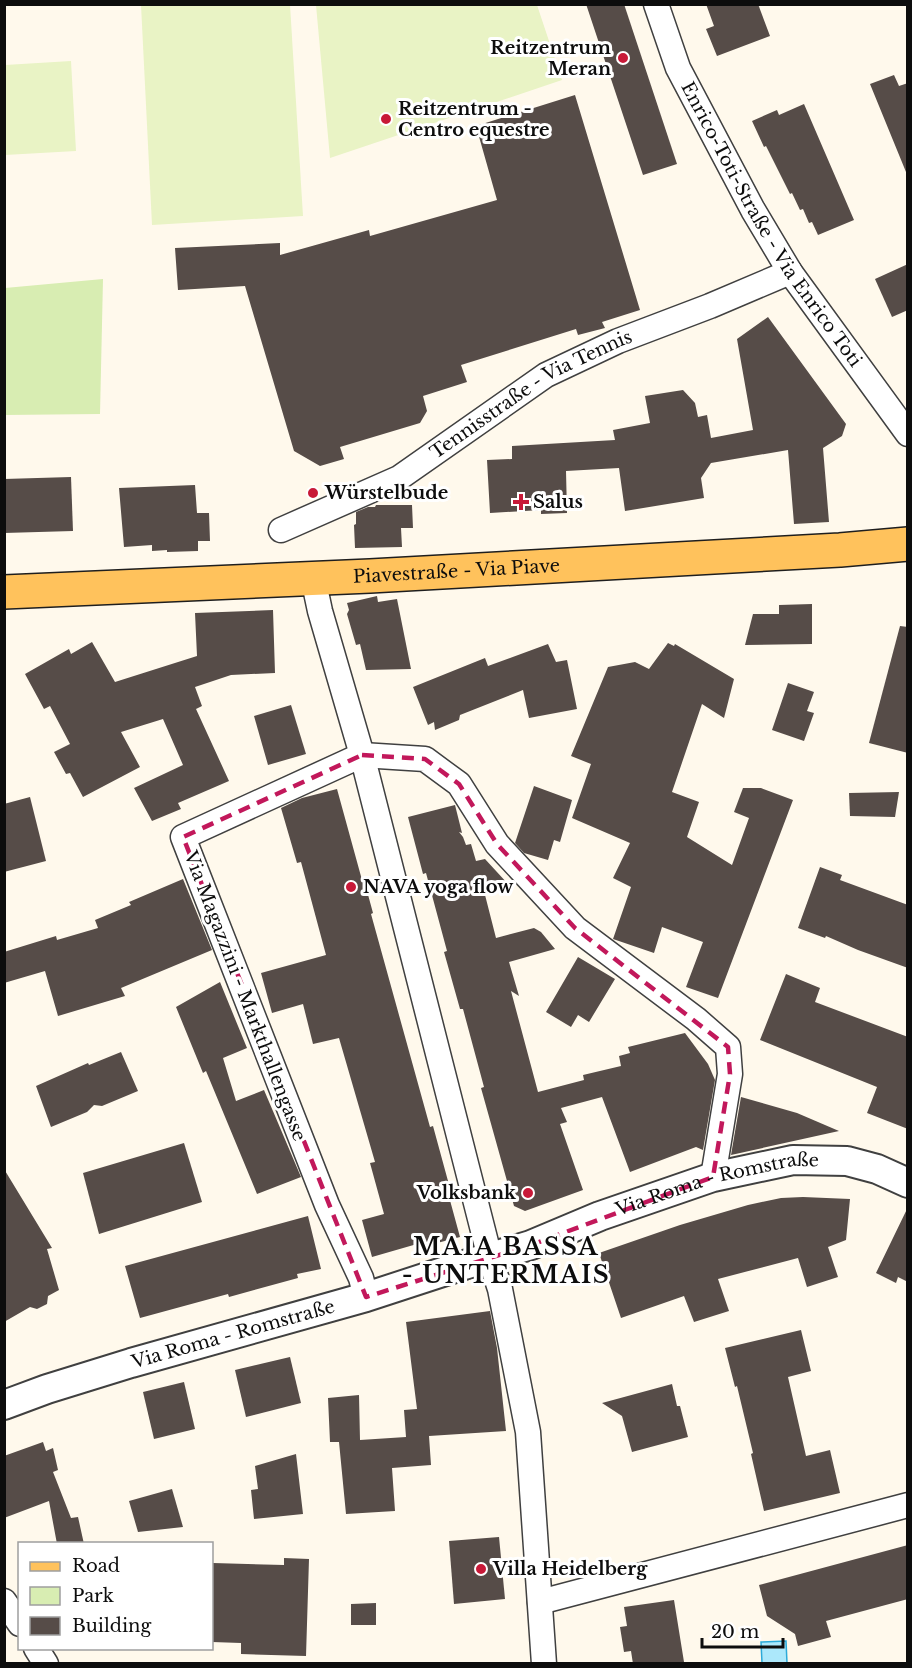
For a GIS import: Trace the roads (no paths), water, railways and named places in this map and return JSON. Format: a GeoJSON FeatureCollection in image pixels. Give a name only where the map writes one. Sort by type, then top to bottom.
{"type":"FeatureCollection","features":[{"type":"Feature","properties":{"kind":"main road","name":"Piavestraße - Via Piave"},"geometry":{"type":"LineString","coordinates":[[4,592],[313,578],[908,544]]}},
{"type":"Feature","properties":{"kind":"street","name":"Enrico-Toti-Straße - Via Enrico Toti"},"geometry":{"type":"LineString","coordinates":[[656,4],[678,68],[753,210],[790,272],[908,434]]}},
{"type":"Feature","properties":{"kind":"street","name":"Tennisstraße - Via Tennis"},"geometry":{"type":"LineString","coordinates":[[281,530],[399,478],[546,375],[618,341],[790,272]]}},
{"type":"Feature","properties":{"kind":"street"},"geometry":{"type":"LineString","coordinates":[[313,578],[320,611],[362,755],[477,1261],[500,1289],[528,1432],[544,1664]]}},
{"type":"Feature","properties":{"kind":"street"},"geometry":{"type":"LineString","coordinates":[[362,755],[425,759],[459,784],[497,844],[575,928],[696,1019],[728,1047],[730,1074],[713,1177]]}},
{"type":"Feature","properties":{"kind":"street","name":"Via Magazzini - Markthallengasse"},"geometry":{"type":"LineString","coordinates":[[362,755],[183,837],[327,1205],[361,1278],[366,1297]]}},
{"type":"Feature","properties":{"kind":"street","name":"Via Roma - Romstraße"},"geometry":{"type":"LineString","coordinates":[[4,1405],[131,1363],[366,1297],[531,1245],[600,1216],[713,1177],[793,1160],[847,1161],[877,1169],[908,1182]]}},
{"type":"Feature","properties":{"kind":"street"},"geometry":{"type":"LineString","coordinates":[[540,1602],[908,1505]]}},
{"type":"Feature","properties":{"kind":"street"},"geometry":{"type":"LineString","coordinates":[[4,1601],[18,1621]]}},
{"type":"Feature","properties":{"kind":"street"},"geometry":{"type":"LineString","coordinates":[[37,1650],[46,1664]]}},
{"type":"Feature","properties":{"kind":"water"},"geometry":{"type":"Polygon","coordinates":[[[786,1641],[787,1663],[762,1663],[761,1642],[786,1641]]]}},
{"type":"Feature","properties":{"kind":"place","name":"Reitzentrum Meran"},"geometry":{"type":"Point","coordinates":[623,58]}},
{"type":"Feature","properties":{"kind":"place","name":"Reitzentrum - Centro equestre"},"geometry":{"type":"Point","coordinates":[386,119]}},
{"type":"Feature","properties":{"kind":"place","name":"Würstelbude"},"geometry":{"type":"Point","coordinates":[313,493]}},
{"type":"Feature","properties":{"kind":"place","name":"Salus"},"geometry":{"type":"Point","coordinates":[521,502]}},
{"type":"Feature","properties":{"kind":"place","name":"NAVA yoga flow"},"geometry":{"type":"Point","coordinates":[351,887]}},
{"type":"Feature","properties":{"kind":"place","name":"Volksbank"},"geometry":{"type":"Point","coordinates":[528,1193]}},
{"type":"Feature","properties":{"kind":"place","name":"Villa Heidelberg"},"geometry":{"type":"Point","coordinates":[481,1569]}},
{"type":"Feature","properties":{"kind":"district","name":"MAIA BASSA - UNTERMAIS"},"geometry":{"type":"Point","coordinates":[506,1260]}}]}
